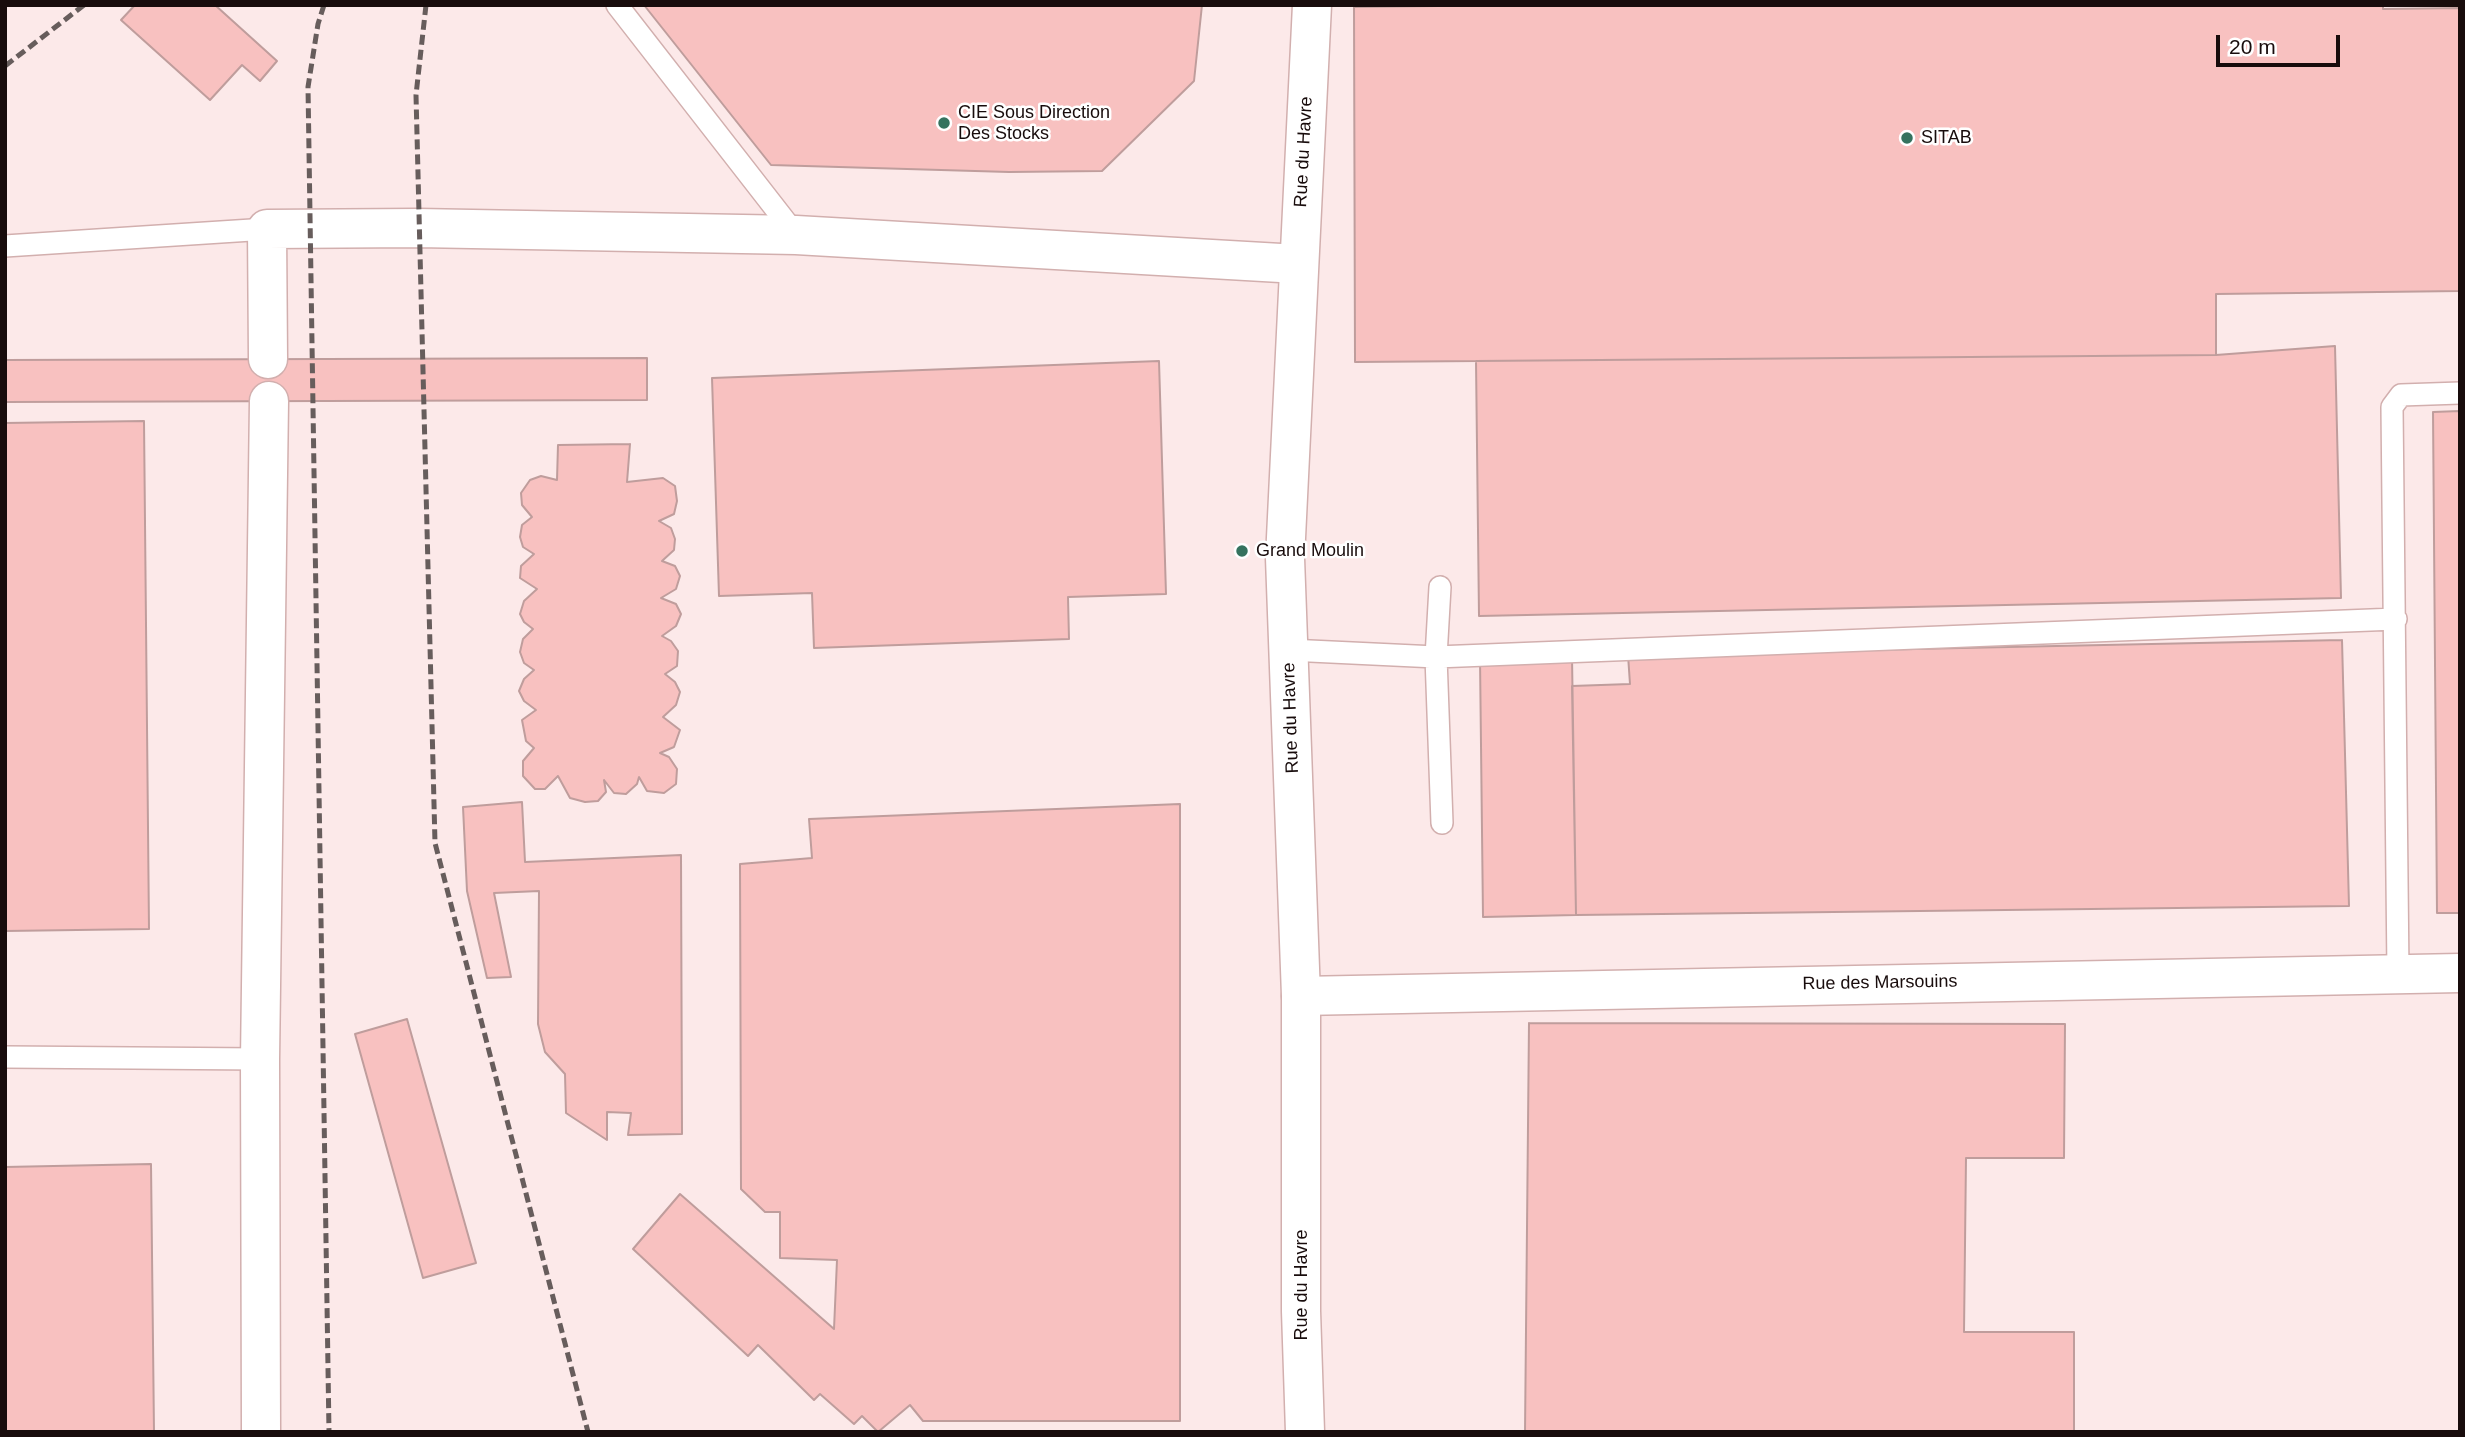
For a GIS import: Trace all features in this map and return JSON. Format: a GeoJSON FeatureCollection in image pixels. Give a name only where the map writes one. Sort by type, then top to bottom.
{"type":"FeatureCollection","features":[{"type":"Feature","properties":{"kind":"street","name":"Rue du Havre"},"geometry":{"type":"LineString","coordinates":[[1304,1432],[1301,996],[1285,558],[1312,5]]}},
{"type":"Feature","properties":{"kind":"street"},"geometry":{"type":"LineString","coordinates":[[268,359],[267,229],[418,228],[796,236],[1298,264]]}},
{"type":"Feature","properties":{"kind":"street"},"geometry":{"type":"LineString","coordinates":[[261,1432],[260,1059],[269,401]]}},
{"type":"Feature","properties":{"kind":"street","name":"Rue des Marsouins"},"geometry":{"type":"LineString","coordinates":[[1301,996],[2460,973]]}},
{"type":"Feature","properties":{"kind":"lane"},"geometry":{"type":"LineString","coordinates":[[617,5],[796,236]]}},
{"type":"Feature","properties":{"kind":"lane"},"geometry":{"type":"LineString","coordinates":[[5,246],[267,229]]}},
{"type":"Feature","properties":{"kind":"lane"},"geometry":{"type":"LineString","coordinates":[[2398,973],[2392,407],[2400,395],[2460,393]]}},
{"type":"Feature","properties":{"kind":"lane"},"geometry":{"type":"LineString","coordinates":[[1440,587],[1436,657],[1442,822]]}},
{"type":"Feature","properties":{"kind":"lane"},"geometry":{"type":"LineString","coordinates":[[1289,650],[1436,657],[2396,619]]}},
{"type":"Feature","properties":{"kind":"lane"},"geometry":{"type":"LineString","coordinates":[[5,1058],[260,1059]]}},
{"type":"Feature","properties":{"kind":"shaded area"},"geometry":{"type":"Polygon","coordinates":[[[5,5],[2460,5],[2460,1432],[5,1432],[5,5]]]}},
{"type":"Feature","properties":{"kind":"building"},"geometry":{"type":"Polygon","coordinates":[[[135,5],[215,5],[277,61],[260,81],[242,65],[210,100],[121,20],[135,5]]]}},
{"type":"Feature","properties":{"kind":"building","name":"CIE Sous Direction Des Stocks"},"geometry":{"type":"Polygon","coordinates":[[[644,5],[1202,5],[1194,81],[1102,171],[1009,172],[771,165],[644,5]]]}},
{"type":"Feature","properties":{"kind":"building","name":"SITAB"},"geometry":{"type":"Polygon","coordinates":[[[2383,5],[2383,9],[2460,8],[2460,291],[2216,294],[2216,355],[1355,362],[1354,7],[2383,5]]]}},
{"type":"Feature","properties":{"kind":"building"},"geometry":{"type":"Polygon","coordinates":[[[2335,346],[2341,598],[1479,616],[1476,361],[2216,355],[2335,346]]]}},
{"type":"Feature","properties":{"kind":"building"},"geometry":{"type":"Polygon","coordinates":[[[647,358],[647,400],[5,402],[5,360],[647,358]]]}},
{"type":"Feature","properties":{"kind":"building"},"geometry":{"type":"Polygon","coordinates":[[[1159,361],[1166,594],[1068,597],[1069,639],[814,648],[812,593],[719,596],[712,378],[1159,361]]]}},
{"type":"Feature","properties":{"kind":"building"},"geometry":{"type":"Polygon","coordinates":[[[2460,411],[2460,913],[2437,913],[2433,412],[2460,411]]]}},
{"type":"Feature","properties":{"kind":"building"},"geometry":{"type":"Polygon","coordinates":[[[144,421],[149,929],[5,931],[5,423],[144,421]]]}},
{"type":"Feature","properties":{"kind":"building"},"geometry":{"type":"Polygon","coordinates":[[[630,444],[627,482],[663,478],[675,486],[677,501],[674,514],[659,521],[671,528],[675,539],[674,550],[662,561],[675,566],[680,576],[676,589],[661,598],[676,604],[681,614],[676,626],[662,636],[671,641],[678,651],[677,666],[665,674],[675,682],[680,692],[676,705],[663,717],[680,730],[674,747],[660,753],[669,757],[677,769],[676,784],[664,793],[647,791],[639,777],[637,784],[626,794],[614,793],[604,780],[606,792],[598,801],[585,802],[570,798],[558,776],[545,789],[535,789],[523,776],[523,761],[534,748],[526,741],[522,720],[536,710],[524,701],[519,691],[524,679],[534,670],[524,663],[520,652],[523,639],[533,629],[524,622],[520,614],[524,601],[537,589],[520,578],[521,566],[534,554],[523,547],[520,537],[522,525],[532,517],[522,505],[521,493],[530,480],[541,476],[557,480],[558,445],[630,444]]]}},
{"type":"Feature","properties":{"kind":"building"},"geometry":{"type":"Polygon","coordinates":[[[2342,640],[2349,906],[1576,915],[1572,686],[1630,684],[1628,655],[2342,640]]]}},
{"type":"Feature","properties":{"kind":"building"},"geometry":{"type":"Polygon","coordinates":[[[1572,657],[1576,915],[1483,917],[1480,659],[1572,657]]]}},
{"type":"Feature","properties":{"kind":"building"},"geometry":{"type":"Polygon","coordinates":[[[522,802],[525,862],[681,855],[682,1134],[628,1135],[631,1113],[607,1112],[607,1140],[566,1113],[565,1074],[545,1052],[538,1024],[539,891],[494,893],[511,977],[487,978],[467,891],[463,807],[522,802]]]}},
{"type":"Feature","properties":{"kind":"building"},"geometry":{"type":"Polygon","coordinates":[[[1180,804],[1180,1421],[923,1421],[910,1405],[878,1432],[862,1416],[854,1424],[820,1394],[814,1400],[758,1345],[748,1356],[633,1249],[680,1194],[834,1329],[837,1260],[780,1258],[780,1212],[765,1212],[741,1189],[740,864],[812,858],[809,819],[1180,804]]]}},
{"type":"Feature","properties":{"kind":"building"},"geometry":{"type":"Polygon","coordinates":[[[407,1019],[476,1263],[423,1278],[355,1034],[407,1019]]]}},
{"type":"Feature","properties":{"kind":"building"},"geometry":{"type":"Polygon","coordinates":[[[1529,1023],[2065,1024],[2064,1158],[1966,1158],[1964,1332],[2074,1332],[2074,1432],[1525,1432],[1529,1023]]]}},
{"type":"Feature","properties":{"kind":"building"},"geometry":{"type":"Polygon","coordinates":[[[151,1164],[154,1432],[5,1432],[5,1167],[151,1164]]]}},
{"type":"Feature","properties":{"kind":"railway"},"geometry":{"type":"LineString","coordinates":[[5,66],[84,5]]}},
{"type":"Feature","properties":{"kind":"railway"},"geometry":{"type":"LineString","coordinates":[[324,5],[318,24],[308,87],[329,1432]]}},
{"type":"Feature","properties":{"kind":"railway"},"geometry":{"type":"LineString","coordinates":[[426,5],[416,95],[435,843],[588,1432]]}},
{"type":"Feature","properties":{"kind":"place","name":"CIE Sous Direction Des Stocks"},"geometry":{"type":"Point","coordinates":[944,123]}},
{"type":"Feature","properties":{"kind":"place","name":"SITAB"},"geometry":{"type":"Point","coordinates":[1907,138]}},
{"type":"Feature","properties":{"kind":"place","name":"Grand Moulin"},"geometry":{"type":"Point","coordinates":[1242,551]}}]}
